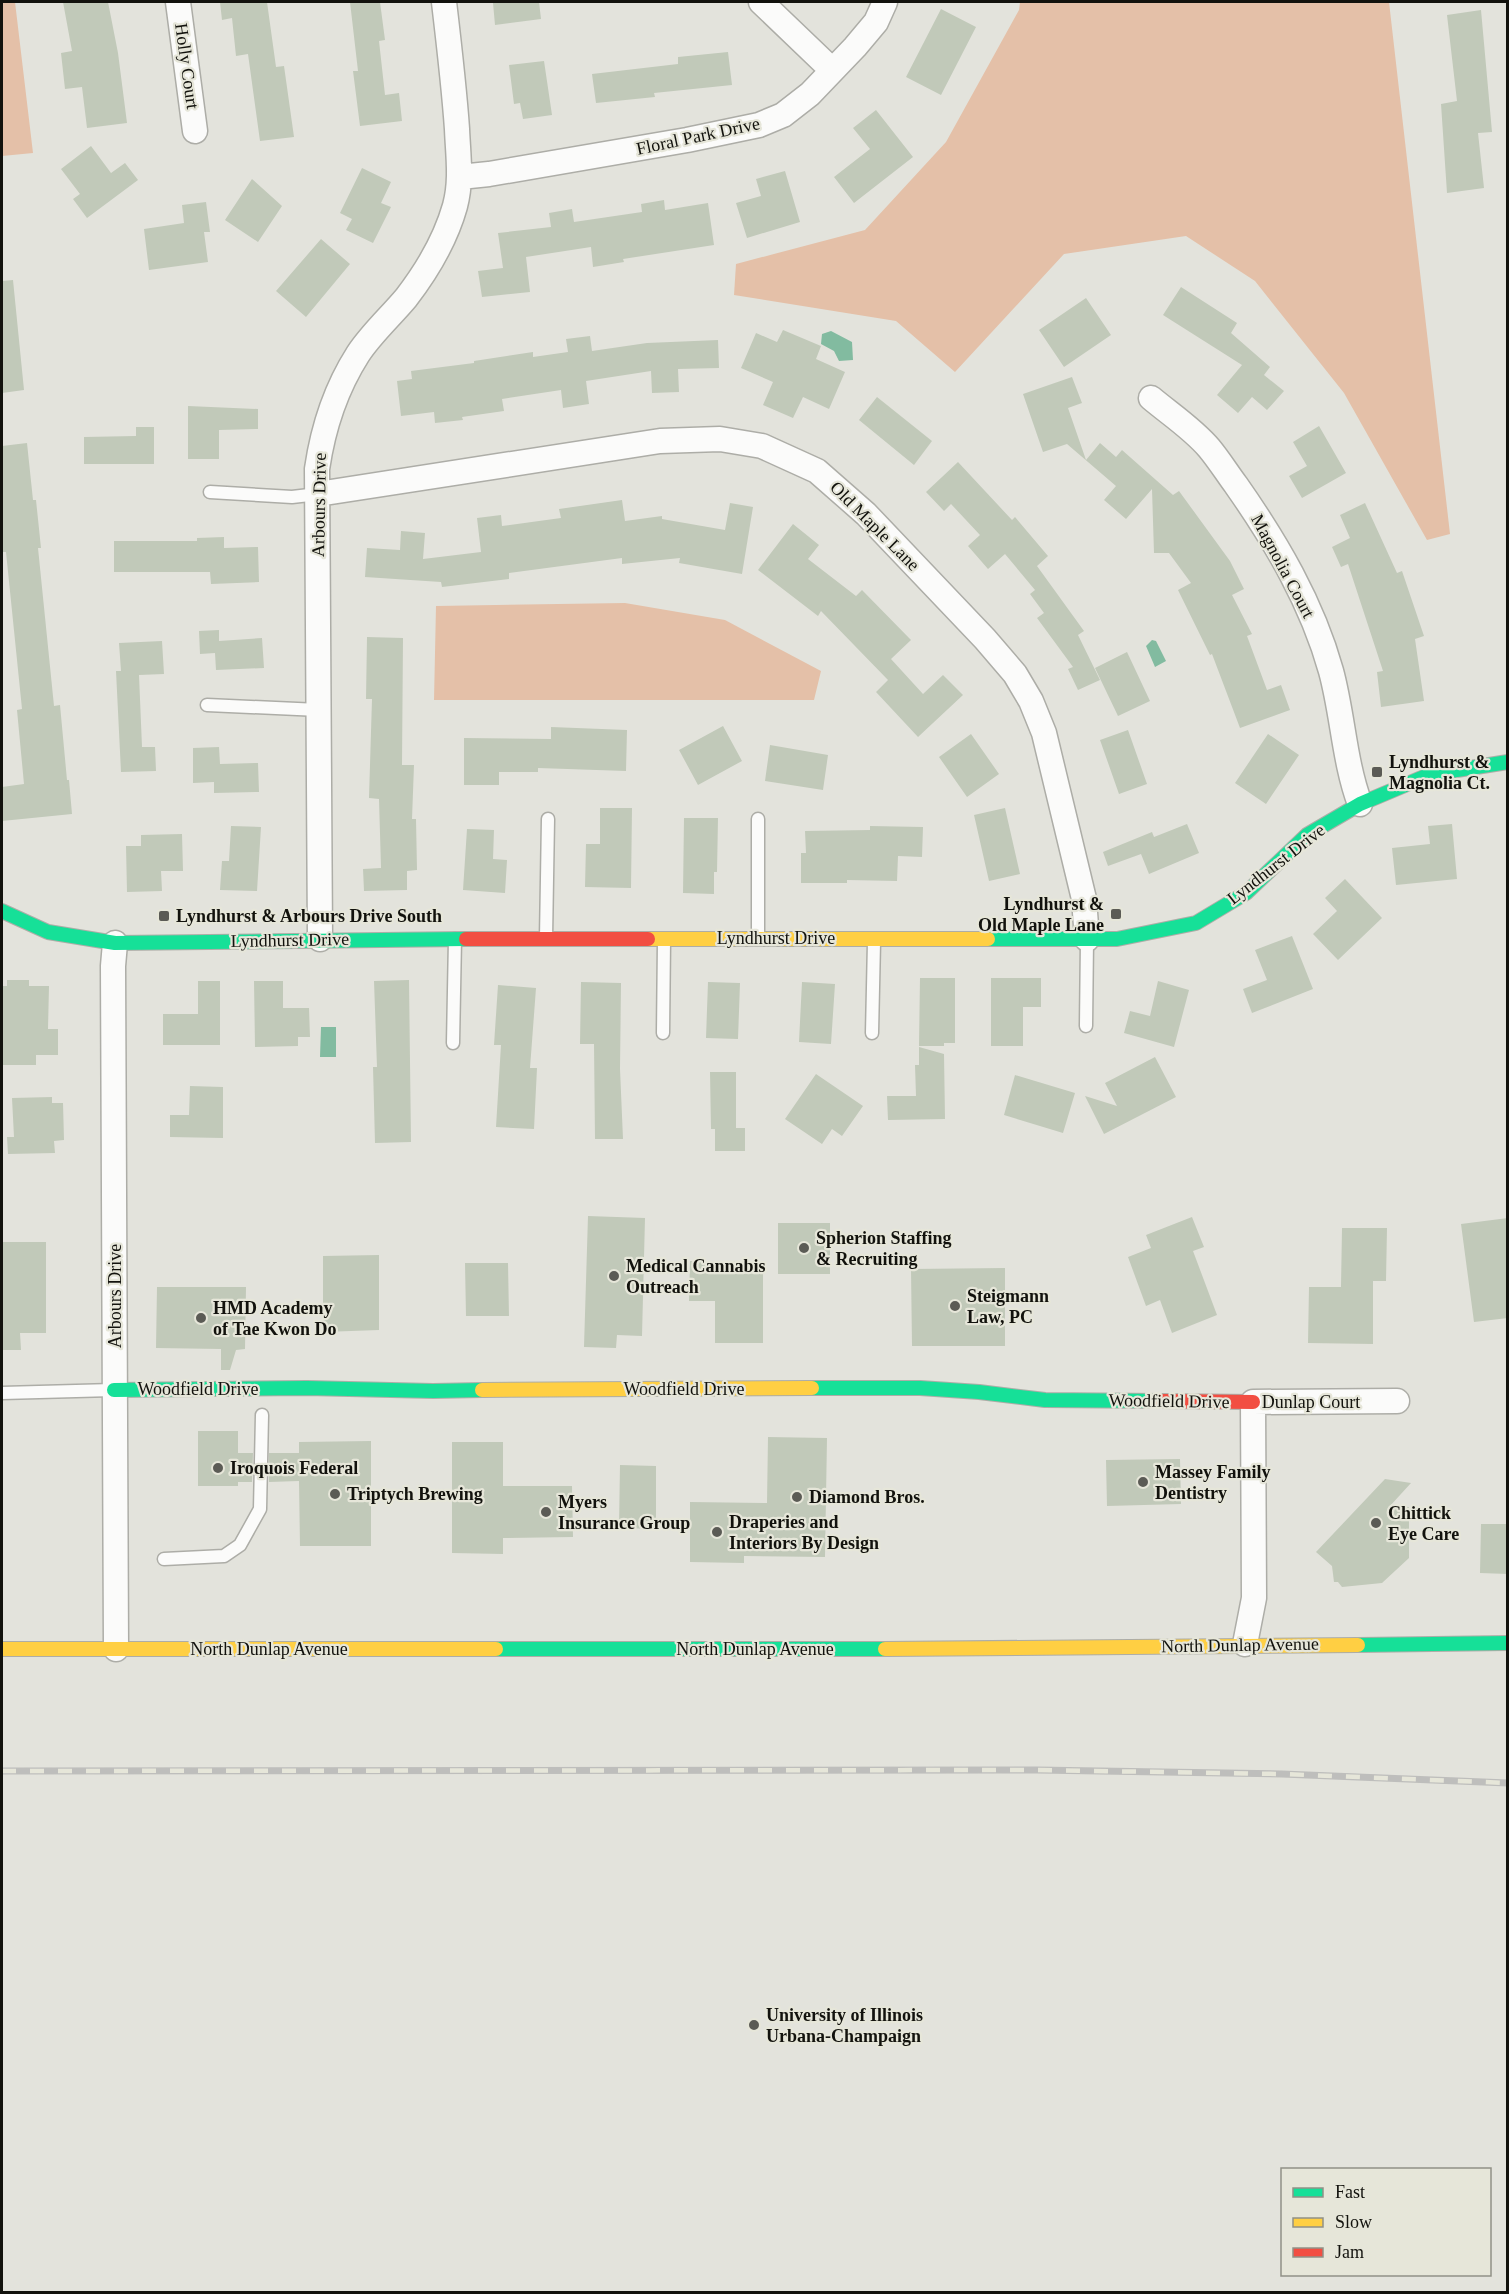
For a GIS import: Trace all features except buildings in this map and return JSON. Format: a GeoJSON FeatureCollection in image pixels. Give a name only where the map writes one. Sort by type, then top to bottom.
{"type":"FeatureCollection","features":[{"type":"Feature","properties":{"kind":"street","name":"Holly Court"},"geometry":{"type":"LineString","coordinates":[[178,2],[195,131]]}},
{"type":"Feature","properties":{"kind":"street","name":"Arbours Drive"},"geometry":{"type":"LineString","coordinates":[[320,939],[317,469],[320,446],[328,416],[339,389],[359,353],[406,298],[425,270],[442,238],[454,207],[460,177],[454,84],[444,2]]}},
{"type":"Feature","properties":{"kind":"street"},"geometry":{"type":"LineString","coordinates":[[761,2],[832,69]]}},
{"type":"Feature","properties":{"kind":"street","name":"Floral Park Drive"},"geometry":{"type":"LineString","coordinates":[[460,177],[687,140],[759,125],[783,115],[810,94],[876,22],[885,2]]}},
{"type":"Feature","properties":{"kind":"street","name":"Magnolia Court"},"geometry":{"type":"LineString","coordinates":[[1151,398],[1209,447],[1272,537],[1295,579],[1316,626],[1331,670],[1342,718],[1352,782],[1360,804]]}},
{"type":"Feature","properties":{"kind":"street","name":"Old Maple Lane"},"geometry":{"type":"LineString","coordinates":[[318,494],[660,441],[720,439],[762,446],[817,471],[866,514],[977,631],[1014,674],[1031,701],[1044,733],[1084,899],[1087,939]]}},
{"type":"Feature","properties":{"kind":"street","name":"Lyndhurst Drive"},"geometry":{"type":"LineString","coordinates":[[2,911],[48,933],[115,943],[320,939],[1125,938],[1196,923],[1246,892],[1307,835],[1360,804],[1431,774],[1508,762]]}},
{"type":"Feature","properties":{"kind":"street","name":"Arbours Drive"},"geometry":{"type":"LineString","coordinates":[[115,943],[113,966],[116,1649]]}},
{"type":"Feature","properties":{"kind":"street","name":"Woodfield Drive"},"geometry":{"type":"LineString","coordinates":[[114,1390],[307,1388],[433,1391],[560,1388],[909,1388],[979,1392],[1045,1400],[1253,1402]]}},
{"type":"Feature","properties":{"kind":"street","name":"Dunlap Court"},"geometry":{"type":"LineString","coordinates":[[1245,1644],[1254,1598],[1253,1402],[1397,1401]]}},
{"type":"Feature","properties":{"kind":"street","name":"North Dunlap Avenue"},"geometry":{"type":"LineString","coordinates":[[2,1649],[919,1649],[1508,1643]]}},
{"type":"Feature","properties":{"kind":"lane"},"geometry":{"type":"LineString","coordinates":[[210,492],[292,497],[318,494]]}},
{"type":"Feature","properties":{"kind":"lane"},"geometry":{"type":"LineString","coordinates":[[207,705],[319,710]]}},
{"type":"Feature","properties":{"kind":"lane"},"geometry":{"type":"LineString","coordinates":[[546,939],[548,819]]}},
{"type":"Feature","properties":{"kind":"lane"},"geometry":{"type":"LineString","coordinates":[[758,819],[758,938]]}},
{"type":"Feature","properties":{"kind":"lane"},"geometry":{"type":"LineString","coordinates":[[872,1033],[875,938]]}},
{"type":"Feature","properties":{"kind":"lane"},"geometry":{"type":"LineString","coordinates":[[453,1043],[455,939]]}},
{"type":"Feature","properties":{"kind":"lane"},"geometry":{"type":"LineString","coordinates":[[663,1033],[664,939]]}},
{"type":"Feature","properties":{"kind":"lane"},"geometry":{"type":"LineString","coordinates":[[1086,1026],[1087,939]]}},
{"type":"Feature","properties":{"kind":"lane"},"geometry":{"type":"LineString","coordinates":[[2,1393],[114,1390]]}},
{"type":"Feature","properties":{"kind":"lane"},"geometry":{"type":"LineString","coordinates":[[164,1559],[224,1556],[240,1545],[260,1509],[262,1415]]}},
{"type":"Feature","properties":{"kind":"shaded area"},"geometry":{"type":"Polygon","coordinates":[[[2,2],[15,2],[33,153],[2,156],[2,2]]]}},
{"type":"Feature","properties":{"kind":"shaded area"},"geometry":{"type":"Polygon","coordinates":[[[1020,2],[1389,2],[1450,534],[1427,540],[1344,393],[1255,281],[1186,236],[1064,254],[955,372],[896,321],[734,295],[736,264],[865,230],[946,142],[1019,10],[1020,2]]]}},
{"type":"Feature","properties":{"kind":"shaded area"},"geometry":{"type":"Polygon","coordinates":[[[831,331],[852,342],[853,360],[839,361],[834,351],[821,344],[822,334],[831,331]]]}},
{"type":"Feature","properties":{"kind":"shaded area"},"geometry":{"type":"Polygon","coordinates":[[[625,603],[725,620],[821,671],[814,700],[434,700],[436,606],[625,603]]]}},
{"type":"Feature","properties":{"kind":"shaded area"},"geometry":{"type":"Polygon","coordinates":[[[1152,640],[1156,641],[1166,661],[1155,667],[1146,646],[1152,640]]]}},
{"type":"Feature","properties":{"kind":"shaded area"},"geometry":{"type":"Polygon","coordinates":[[[321,1027],[336,1027],[336,1057],[320,1057],[321,1027]]]}},
{"type":"Feature","properties":{"kind":"railway"},"geometry":{"type":"LineString","coordinates":[[2,1771],[1037,1770],[1282,1774],[1508,1783]]}},
{"type":"Feature","properties":{"kind":"traffic: fast"},"geometry":{"type":"LineString","coordinates":[[988,939],[1117,939],[1196,923],[1246,893],[1307,835],[1360,804],[1431,774],[1508,762]]}},
{"type":"Feature","properties":{"kind":"traffic: fast"},"geometry":{"type":"LineString","coordinates":[[2,911],[48,932],[115,943],[466,939]]}},
{"type":"Feature","properties":{"kind":"traffic: fast"},"geometry":{"type":"LineString","coordinates":[[114,1390],[307,1388],[482,1390]]}},
{"type":"Feature","properties":{"kind":"traffic: fast"},"geometry":{"type":"LineString","coordinates":[[812,1388],[920,1388],[1045,1400],[1160,1401]]}},
{"type":"Feature","properties":{"kind":"traffic: fast"},"geometry":{"type":"LineString","coordinates":[[1358,1645],[1508,1643]]}},
{"type":"Feature","properties":{"kind":"traffic: fast"},"geometry":{"type":"LineString","coordinates":[[496,1649],[885,1649]]}},
{"type":"Feature","properties":{"kind":"traffic: slow"},"geometry":{"type":"LineString","coordinates":[[648,939],[988,939]]}},
{"type":"Feature","properties":{"kind":"traffic: slow"},"geometry":{"type":"LineString","coordinates":[[482,1390],[812,1388]]}},
{"type":"Feature","properties":{"kind":"traffic: slow"},"geometry":{"type":"LineString","coordinates":[[885,1649],[1358,1645]]}},
{"type":"Feature","properties":{"kind":"traffic: slow"},"geometry":{"type":"LineString","coordinates":[[2,1649],[496,1649]]}},
{"type":"Feature","properties":{"kind":"traffic: jam"},"geometry":{"type":"LineString","coordinates":[[466,939],[648,939]]}},
{"type":"Feature","properties":{"kind":"traffic: jam"},"geometry":{"type":"LineString","coordinates":[[1160,1401],[1253,1402]]}},
{"type":"Feature","properties":{"kind":"place","name":"Lyndhurst & Magnolia Ct."},"geometry":{"type":"Point","coordinates":[1377,772]}},
{"type":"Feature","properties":{"kind":"place","name":"Lyndhurst & Old Maple Lane"},"geometry":{"type":"Point","coordinates":[1116,914]}},
{"type":"Feature","properties":{"kind":"place","name":"Lyndhurst & Arbours Drive South"},"geometry":{"type":"Point","coordinates":[164,916]}},
{"type":"Feature","properties":{"kind":"place","name":"Spherion Staffing & Recruiting"},"geometry":{"type":"Point","coordinates":[804,1248]}},
{"type":"Feature","properties":{"kind":"place","name":"Medical Cannabis Outreach"},"geometry":{"type":"Point","coordinates":[614,1276]}},
{"type":"Feature","properties":{"kind":"place","name":"Steigmann Law, PC"},"geometry":{"type":"Point","coordinates":[955,1306]}},
{"type":"Feature","properties":{"kind":"place","name":"HMD Academy of Tae Kwon Do"},"geometry":{"type":"Point","coordinates":[201,1318]}},
{"type":"Feature","properties":{"kind":"place","name":"Iroquois Federal"},"geometry":{"type":"Point","coordinates":[218,1468]}},
{"type":"Feature","properties":{"kind":"place","name":"Massey Family Dentistry"},"geometry":{"type":"Point","coordinates":[1143,1482]}},
{"type":"Feature","properties":{"kind":"place","name":"Triptych Brewing"},"geometry":{"type":"Point","coordinates":[335,1494]}},
{"type":"Feature","properties":{"kind":"place","name":"Diamond Bros."},"geometry":{"type":"Point","coordinates":[797,1497]}},
{"type":"Feature","properties":{"kind":"place","name":"Myers Insurance Group"},"geometry":{"type":"Point","coordinates":[546,1512]}},
{"type":"Feature","properties":{"kind":"place","name":"Chittick Eye Care"},"geometry":{"type":"Point","coordinates":[1376,1523]}},
{"type":"Feature","properties":{"kind":"place","name":"Draperies and Interiors By Design"},"geometry":{"type":"Point","coordinates":[717,1532]}},
{"type":"Feature","properties":{"kind":"place","name":"University of Illinois Urbana-Champaign"},"geometry":{"type":"Point","coordinates":[754,2025]}}]}
